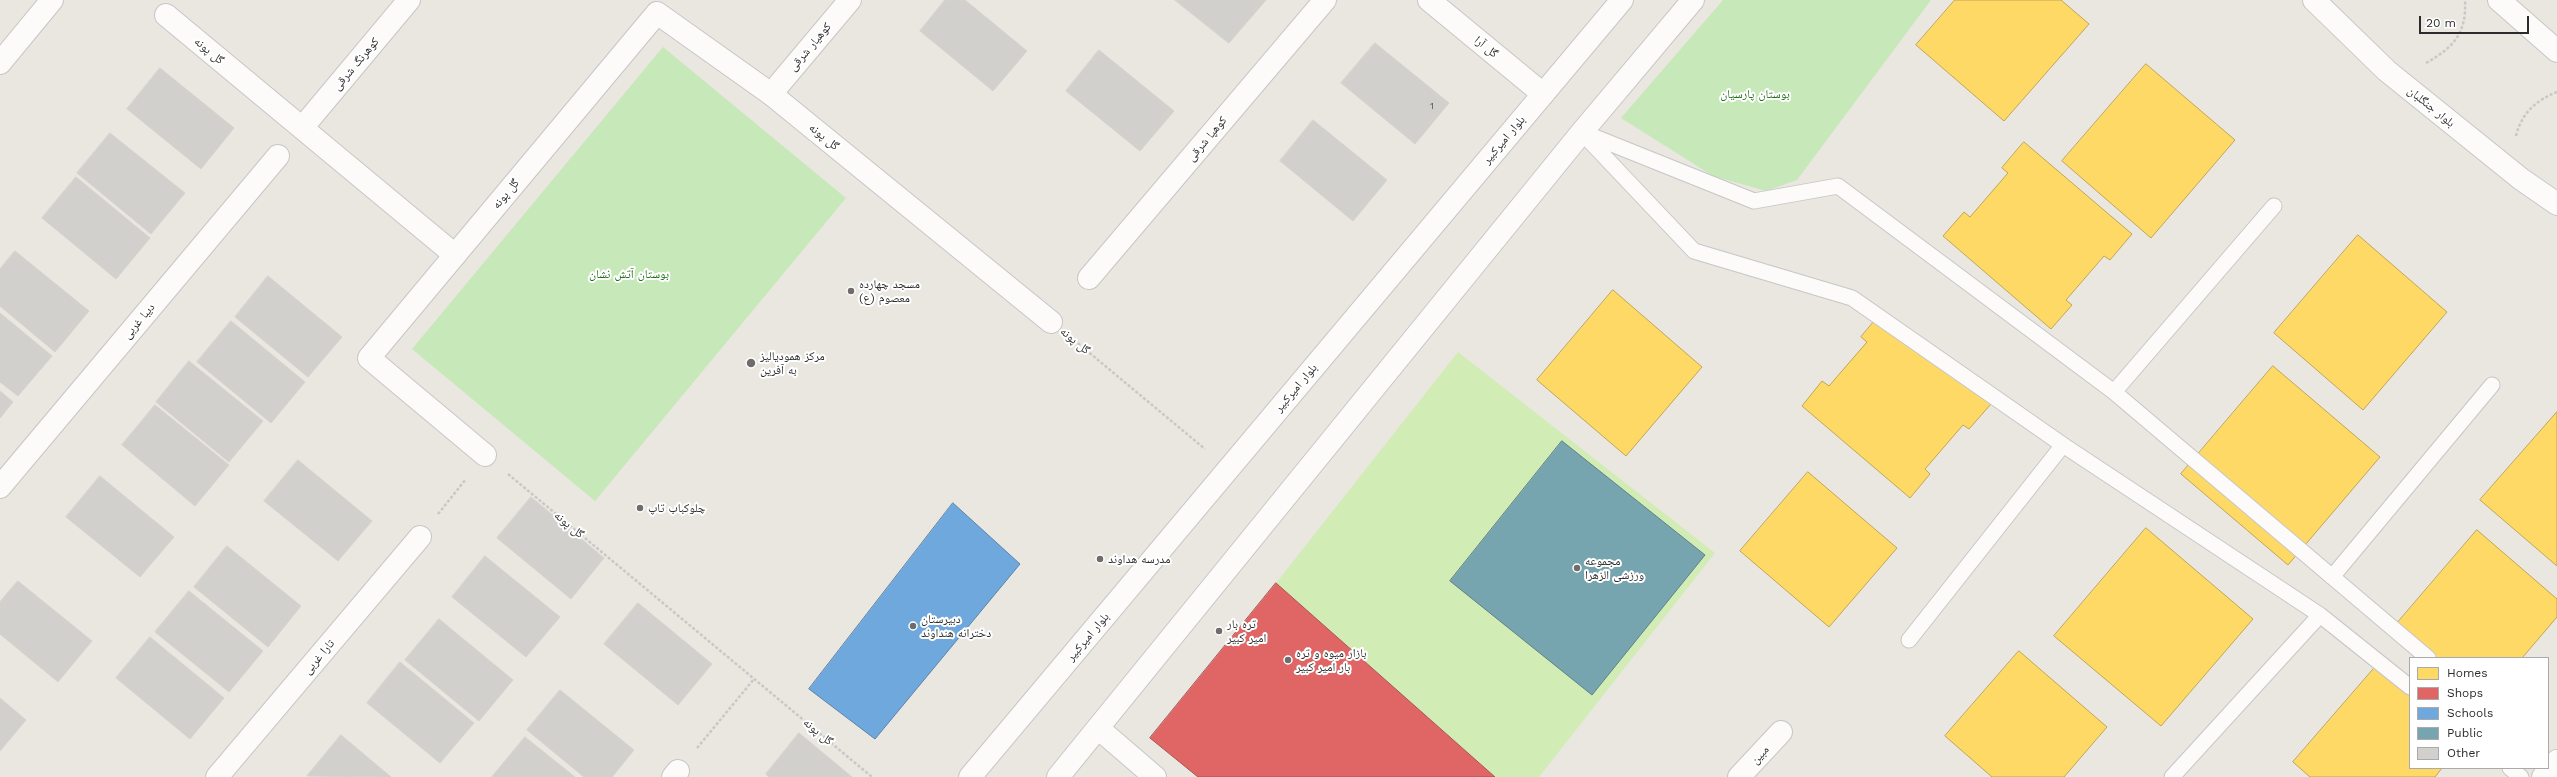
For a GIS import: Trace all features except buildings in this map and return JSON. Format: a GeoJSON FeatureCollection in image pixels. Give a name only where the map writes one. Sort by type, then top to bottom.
{"type":"FeatureCollection","features":[{"type":"Feature","properties":{"kind":"street"},"geometry":{"type":"LineString","coordinates":[[0,63],[52,0]]}},
{"type":"Feature","properties":{"kind":"street","name":"کوهرنگ شرقی"},"geometry":{"type":"LineString","coordinates":[[302,128],[409,0]]}},
{"type":"Feature","properties":{"kind":"street","name":"کوهیار شرقی"},"geometry":{"type":"LineString","coordinates":[[771,94],[850,0]]}},
{"type":"Feature","properties":{"kind":"street","name":"کوهپا شرقی"},"geometry":{"type":"LineString","coordinates":[[1089,278],[1325,0]]}},
{"type":"Feature","properties":{"kind":"street","name":"گل آرا"},"geometry":{"type":"LineString","coordinates":[[1429,0],[1543,94]]}},
{"type":"Feature","properties":{"kind":"street","name":"بلوار امیرکبیر"},"geometry":{"type":"LineString","coordinates":[[970,777],[1622,0]]}},
{"type":"Feature","properties":{"kind":"street"},"geometry":{"type":"LineString","coordinates":[[1058,777],[1582,132],[1693,0]]}},
{"type":"Feature","properties":{"kind":"street","name":"بلوار جنگلبان"},"geometry":{"type":"LineString","coordinates":[[2314,0],[2386,71],[2521,179],[2557,204]]}},
{"type":"Feature","properties":{"kind":"street"},"geometry":{"type":"LineString","coordinates":[[2499,0],[2557,51]]}},
{"type":"Feature","properties":{"kind":"street","name":"گل پونه"},"geometry":{"type":"LineString","coordinates":[[485,455],[369,358],[657,13],[771,94],[1051,322]]}},
{"type":"Feature","properties":{"kind":"street","name":"گل پونه"},"geometry":{"type":"LineString","coordinates":[[166,15],[455,255]]}},
{"type":"Feature","properties":{"kind":"street","name":"دیبا غربی"},"geometry":{"type":"LineString","coordinates":[[0,487],[278,156]]}},
{"type":"Feature","properties":{"kind":"street","name":"تارا غربی"},"geometry":{"type":"LineString","coordinates":[[217,777],[420,536]]}},
{"type":"Feature","properties":{"kind":"street"},"geometry":{"type":"LineString","coordinates":[[1098,728],[1155,777]]}},
{"type":"Feature","properties":{"kind":"street","name":"مبین"},"geometry":{"type":"LineString","coordinates":[[1739,777],[1781,732]]}},
{"type":"Feature","properties":{"kind":"street"},"geometry":{"type":"LineString","coordinates":[[2543,777],[2557,761]]}},
{"type":"Feature","properties":{"kind":"lane"},"geometry":{"type":"LineString","coordinates":[[1582,132],[1754,201],[1838,186],[2114,392],[2427,657]]}},
{"type":"Feature","properties":{"kind":"lane"},"geometry":{"type":"LineString","coordinates":[[1582,132],[1694,251],[1852,298],[2063,445],[2320,614],[2409,686]]}},
{"type":"Feature","properties":{"kind":"lane"},"geometry":{"type":"LineString","coordinates":[[2114,392],[2274,206]]}},
{"type":"Feature","properties":{"kind":"lane"},"geometry":{"type":"LineString","coordinates":[[2332,577],[2492,384]]}},
{"type":"Feature","properties":{"kind":"lane"},"geometry":{"type":"LineString","coordinates":[[1909,640],[2063,445]]}},
{"type":"Feature","properties":{"kind":"lane"},"geometry":{"type":"LineString","coordinates":[[2172,777],[2320,614]]}},
{"type":"Feature","properties":{"kind":"lane"},"geometry":{"type":"LineString","coordinates":[[2511,769],[2521,777]]}},
{"type":"Feature","properties":{"kind":"lane"},"geometry":{"type":"LineString","coordinates":[[2519,769],[2526,777]]}},
{"type":"Feature","properties":{"kind":"path"},"geometry":{"type":"LineString","coordinates":[[2386,71],[2426,64],[2453,45],[2460,32],[2466,13],[2465,0]]}},
{"type":"Feature","properties":{"kind":"path"},"geometry":{"type":"LineString","coordinates":[[2521,179],[2516,135],[2521,119],[2535,104],[2557,92]]}},
{"type":"Feature","properties":{"kind":"path","name":"گل پونه"},"geometry":{"type":"LineString","coordinates":[[1051,322],[1229,469]]}},
{"type":"Feature","properties":{"kind":"path"},"geometry":{"type":"LineString","coordinates":[[420,536],[485,455]]}},
{"type":"Feature","properties":{"kind":"path","name":"گل پونه"},"geometry":{"type":"LineString","coordinates":[[485,455],[872,777]]}},
{"type":"Feature","properties":{"kind":"path"},"geometry":{"type":"LineString","coordinates":[[676,774],[754,679]]}},
{"type":"Feature","properties":{"kind":"green space","name":"بوستان پارسیان"},"geometry":{"type":"Polygon","coordinates":[[[1723,0],[1931,0],[1797,180],[1766,191],[1713,176],[1621,118],[1723,0]]]}},
{"type":"Feature","properties":{"kind":"green space","name":"بوستان آتش نشان"},"geometry":{"type":"Polygon","coordinates":[[[663,47],[846,198],[595,501],[412,349],[663,47]]]}},
{"type":"Feature","properties":{"kind":"green space"},"geometry":{"type":"Polygon","coordinates":[[[1458,352],[1715,553],[1539,777],[1495,777],[1276,583],[1458,352]]]}},
{"type":"Feature","properties":{"kind":"place","name":"مسجد چهارده معصوم (ع)"},"geometry":{"type":"Point","coordinates":[851,291]}},
{"type":"Feature","properties":{"kind":"place","name":"مرکز همودیالیز به آفرین"},"geometry":{"type":"Point","coordinates":[751,363]}},
{"type":"Feature","properties":{"kind":"place","name":"چلوکباب تاپ"},"geometry":{"type":"Point","coordinates":[640,508]}},
{"type":"Feature","properties":{"kind":"place","name":"مدرسه هداوند"},"geometry":{"type":"Point","coordinates":[1100,559]}},
{"type":"Feature","properties":{"kind":"place","name":"مجموعه ورزشی الزهرا"},"geometry":{"type":"Point","coordinates":[1577,568]}},
{"type":"Feature","properties":{"kind":"place","name":"دبیرستان دخترانه هنداوند"},"geometry":{"type":"Point","coordinates":[913,626]}},
{"type":"Feature","properties":{"kind":"place","name":"تره بار امیر کبیر"},"geometry":{"type":"Point","coordinates":[1219,631]}},
{"type":"Feature","properties":{"kind":"place","name":"بازار میوه و تره بار امیر کبیر"},"geometry":{"type":"Point","coordinates":[1288,660]}}]}
